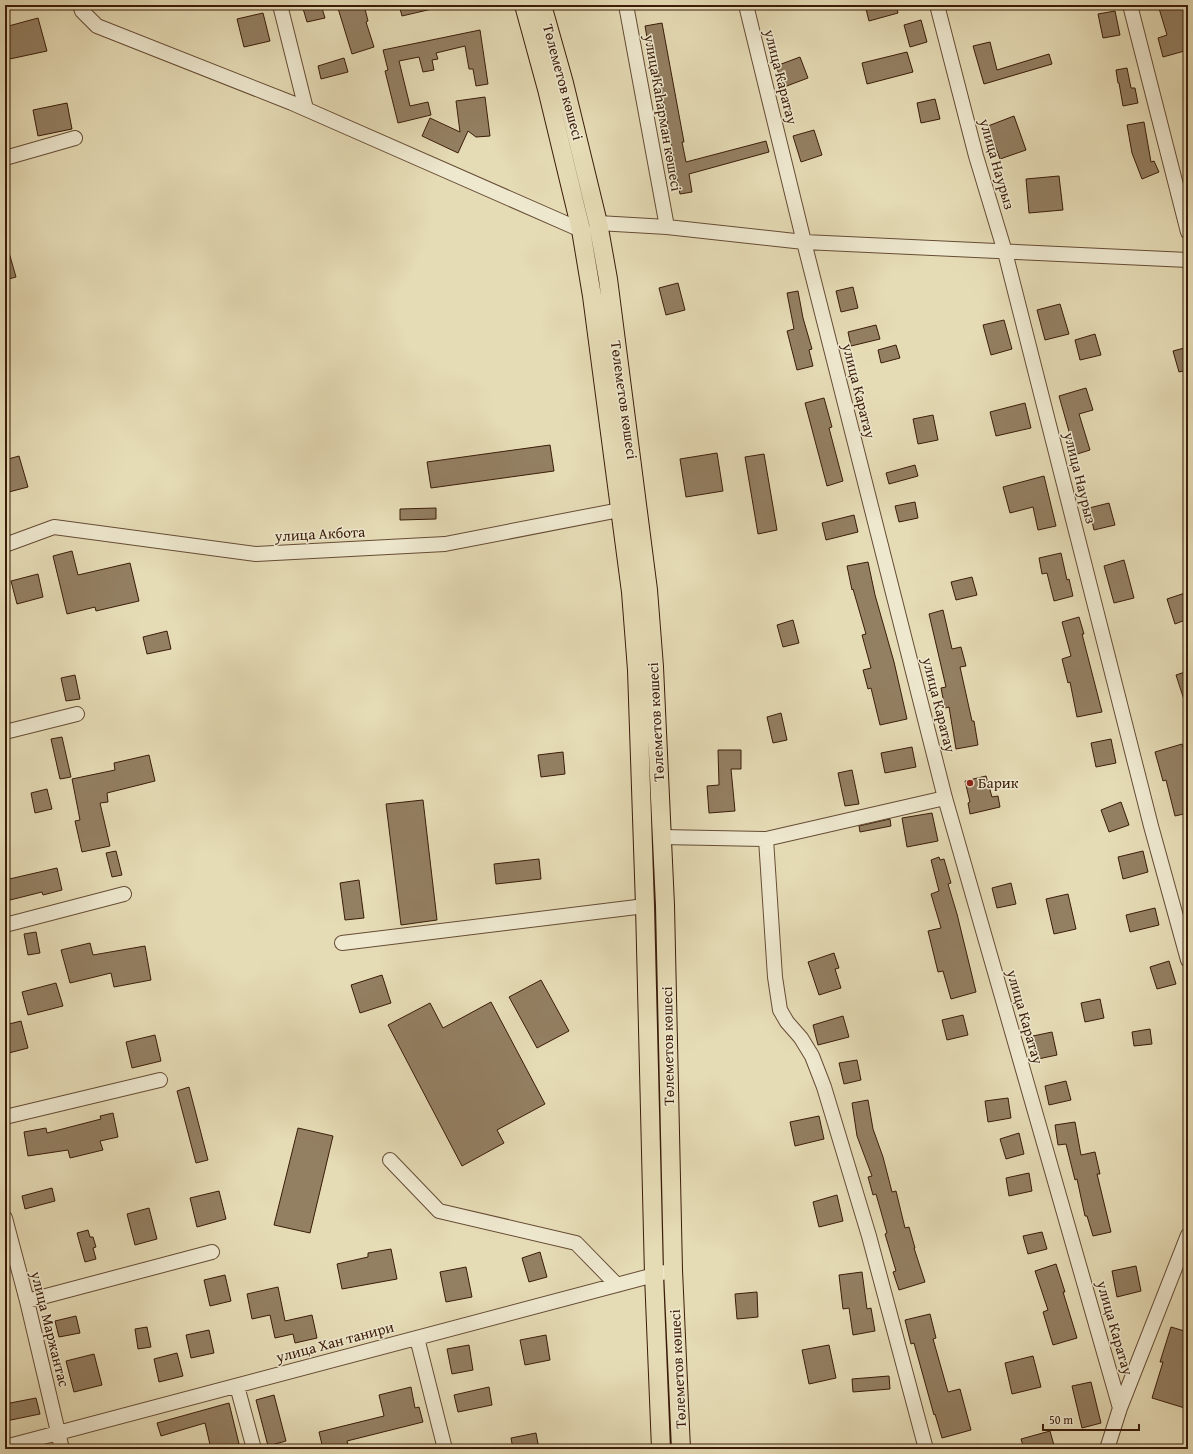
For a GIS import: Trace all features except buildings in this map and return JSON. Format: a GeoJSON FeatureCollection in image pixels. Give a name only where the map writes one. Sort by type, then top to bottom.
{"type":"FeatureCollection","features":[{"type":"Feature","properties":{"kind":"main road","name":"Төлеметов көшесі"},"geometry":{"type":"LineString","coordinates":[[524,5],[547,88],[581,230],[592,296],[630,592],[637,670],[645,906],[654,1275],[661,1449]]}},
{"type":"Feature","properties":{"kind":"main road","name":"Төлеметов көшесі"},"geometry":{"type":"LineString","coordinates":[[542,5],[564,83],[598,223],[608,279],[648,590],[654,659],[665,905],[673,1270],[681,1449]]}},
{"type":"Feature","properties":{"kind":"street"},"geometry":{"type":"LineString","coordinates":[[280,5],[306,109]]}},
{"type":"Feature","properties":{"kind":"street","name":"улица Каһарман көшесі"},"geometry":{"type":"LineString","coordinates":[[626,5],[667,227]]}},
{"type":"Feature","properties":{"kind":"street","name":"улица Каратау"},"geometry":{"type":"LineString","coordinates":[[746,5],[804,242],[945,798],[1120,1408]]}},
{"type":"Feature","properties":{"kind":"street","name":"улица Наурыз"},"geometry":{"type":"LineString","coordinates":[[937,5],[976,156],[1005,252],[1151,826],[1188,960]]}},
{"type":"Feature","properties":{"kind":"street"},"geometry":{"type":"LineString","coordinates":[[1130,5],[1188,232]]}},
{"type":"Feature","properties":{"kind":"street"},"geometry":{"type":"LineString","coordinates":[[81,8],[97,26],[306,109],[581,230]]}},
{"type":"Feature","properties":{"kind":"street"},"geometry":{"type":"LineString","coordinates":[[5,158],[75,138]]}},
{"type":"Feature","properties":{"kind":"street"},"geometry":{"type":"LineString","coordinates":[[598,223],[667,227],[804,242],[1188,260]]}},
{"type":"Feature","properties":{"kind":"street","name":"улица Акбота"},"geometry":{"type":"LineString","coordinates":[[5,545],[54,527],[256,554],[445,544],[638,506]]}},
{"type":"Feature","properties":{"kind":"street"},"geometry":{"type":"LineString","coordinates":[[5,732],[77,714]]}},
{"type":"Feature","properties":{"kind":"street"},"geometry":{"type":"LineString","coordinates":[[662,837],[766,839],[945,798]]}},
{"type":"Feature","properties":{"kind":"street"},"geometry":{"type":"LineString","coordinates":[[766,839],[775,977],[780,1010],[787,1022],[801,1038],[812,1056],[824,1088],[869,1236],[926,1449]]}},
{"type":"Feature","properties":{"kind":"street"},"geometry":{"type":"LineString","coordinates":[[5,925],[124,894]]}},
{"type":"Feature","properties":{"kind":"street"},"geometry":{"type":"LineString","coordinates":[[342,944],[645,906]]}},
{"type":"Feature","properties":{"kind":"street"},"geometry":{"type":"LineString","coordinates":[[5,1117],[160,1080]]}},
{"type":"Feature","properties":{"kind":"street"},"geometry":{"type":"LineString","coordinates":[[390,1160],[439,1211],[576,1243],[617,1285]]}},
{"type":"Feature","properties":{"kind":"street","name":"улица Маржантас"},"geometry":{"type":"LineString","coordinates":[[5,1218],[27,1301],[62,1449]]}},
{"type":"Feature","properties":{"kind":"street"},"geometry":{"type":"LineString","coordinates":[[1107,1449],[1120,1408],[1188,1235]]}},
{"type":"Feature","properties":{"kind":"street"},"geometry":{"type":"LineString","coordinates":[[27,1301],[212,1252]]}},
{"type":"Feature","properties":{"kind":"street","name":"улица Хан танири"},"geometry":{"type":"LineString","coordinates":[[5,1447],[673,1270]]}},
{"type":"Feature","properties":{"kind":"street"},"geometry":{"type":"LineString","coordinates":[[417,1338],[445,1449]]}},
{"type":"Feature","properties":{"kind":"street"},"geometry":{"type":"LineString","coordinates":[[237,1386],[254,1449]]}},
{"type":"Feature","properties":{"kind":"place","name":"Барик"},"geometry":{"type":"Point","coordinates":[970,783]}}]}
